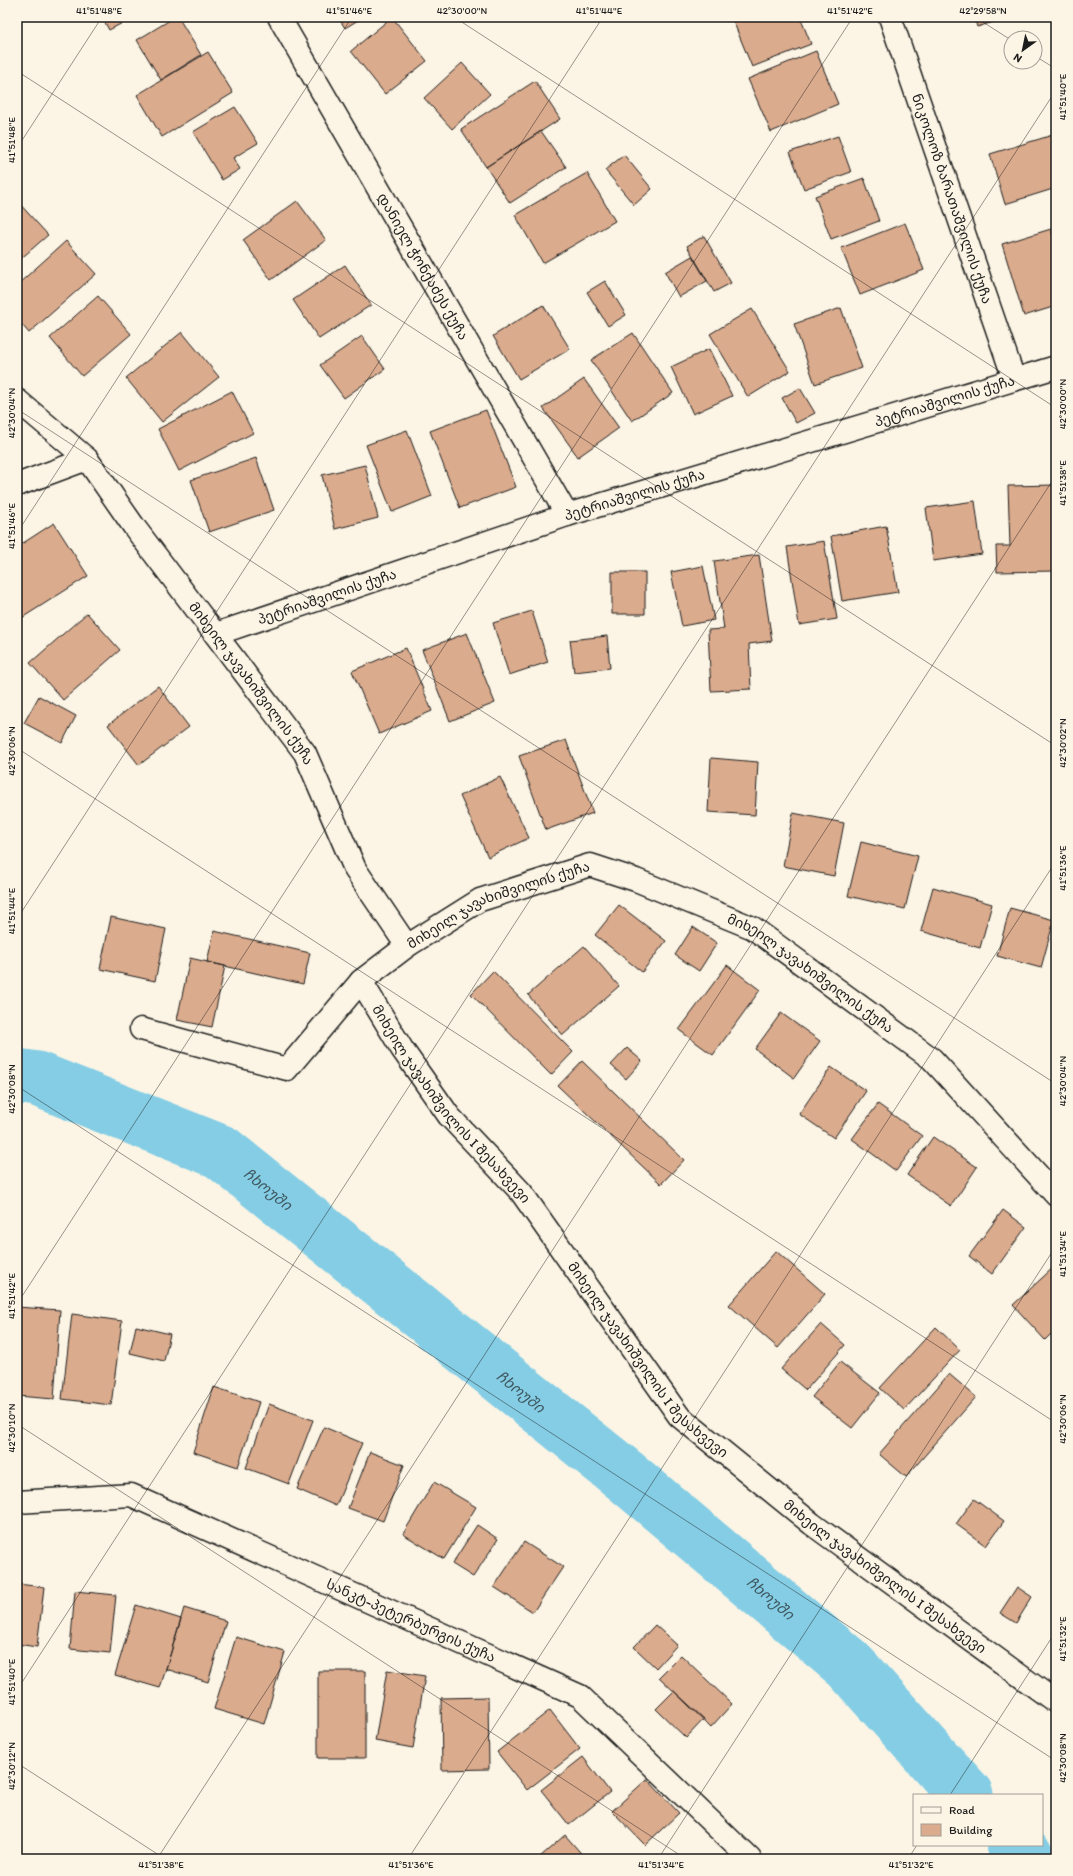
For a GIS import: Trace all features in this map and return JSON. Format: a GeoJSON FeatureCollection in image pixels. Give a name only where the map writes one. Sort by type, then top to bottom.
{"type":"FeatureCollection","features":[{"type":"Feature","properties":{"kind":"street","name":"დანიელ ჭონქაძეს ქუჩა"},"geometry":{"type":"LineString","coordinates":[[279,17],[567,515]]}},
{"type":"Feature","properties":{"kind":"street","name":"ნიკოლოზ ბარათაშვილის ქუჩა"},"geometry":{"type":"LineString","coordinates":[[890,17],[1014,379]]}},
{"type":"Feature","properties":{"kind":"street","name":"პეტრიაშვილის ქუჩა"},"geometry":{"type":"LineString","coordinates":[[216,634],[567,515],[1056,367]]}},
{"type":"Feature","properties":{"kind":"street","name":"მიხეილ ჯავახიშვილის ქუჩა"},"geometry":{"type":"LineString","coordinates":[[17,400],[87,459],[135,528],[305,753],[355,869],[407,946],[480,900],[590,865],[636,880],[753,928],[932,1059],[1056,1195]]}},
{"type":"Feature","properties":{"kind":"street"},"geometry":{"type":"LineString","coordinates":[[17,485],[87,459]]}},
{"type":"Feature","properties":{"kind":"street"},"geometry":{"type":"LineString","coordinates":[[141,1029],[288,1069],[361,981],[407,946]]}},
{"type":"Feature","properties":{"kind":"street","name":"მიხეილ ჯავახიშვილის I შესახვევი"},"geometry":{"type":"LineString","coordinates":[[361,981],[402,1049],[449,1116],[520,1192],[679,1416],[812,1524],[1056,1702]]}},
{"type":"Feature","properties":{"kind":"street","name":"სანკტ-პეტერბურგის ქუჩა"},"geometry":{"type":"LineString","coordinates":[[17,1502],[131,1495],[580,1696],[750,1859]]}},
{"type":"Feature","properties":{"kind":"building"},"geometry":{"type":"Polygon","coordinates":[[[102,17],[134,17],[109,30],[102,17]]]}},
{"type":"Feature","properties":{"kind":"building"},"geometry":{"type":"Polygon","coordinates":[[[175,17],[178,17],[201,55],[161,80],[137,40],[175,17]]]}},
{"type":"Feature","properties":{"kind":"building"},"geometry":{"type":"Polygon","coordinates":[[[338,17],[363,17],[345,28],[338,17]]]}},
{"type":"Feature","properties":{"kind":"building"},"geometry":{"type":"Polygon","coordinates":[[[392,17],[427,61],[385,94],[351,51],[392,17]]]}},
{"type":"Feature","properties":{"kind":"building"},"geometry":{"type":"Polygon","coordinates":[[[800,17],[811,44],[752,67],[732,18],[800,17]]]}},
{"type":"Feature","properties":{"kind":"building"},"geometry":{"type":"Polygon","coordinates":[[[974,17],[1010,17],[977,27],[974,17]]]}},
{"type":"Feature","properties":{"kind":"building"},"geometry":{"type":"Polygon","coordinates":[[[816,51],[838,104],[771,132],[748,79],[816,51]]]}},
{"type":"Feature","properties":{"kind":"building"},"geometry":{"type":"Polygon","coordinates":[[[208,52],[233,93],[162,137],[137,95],[208,52]]]}},
{"type":"Feature","properties":{"kind":"building"},"geometry":{"type":"Polygon","coordinates":[[[462,63],[490,94],[452,129],[424,98],[462,63]]]}},
{"type":"Feature","properties":{"kind":"building"},"geometry":{"type":"Polygon","coordinates":[[[535,81],[560,119],[486,167],[461,129],[535,81]]]}},
{"type":"Feature","properties":{"kind":"building"},"geometry":{"type":"Polygon","coordinates":[[[235,107],[258,143],[233,158],[240,169],[222,180],[193,132],[235,107]]]}},
{"type":"Feature","properties":{"kind":"building"},"geometry":{"type":"Polygon","coordinates":[[[541,131],[566,167],[510,203],[486,167],[541,131]]]}},
{"type":"Feature","properties":{"kind":"building"},"geometry":{"type":"Polygon","coordinates":[[[1056,134],[1056,188],[1005,204],[990,154],[1056,134]]]}},
{"type":"Feature","properties":{"kind":"building"},"geometry":{"type":"Polygon","coordinates":[[[838,136],[851,172],[804,189],[790,152],[838,136]]]}},
{"type":"Feature","properties":{"kind":"building"},"geometry":{"type":"Polygon","coordinates":[[[624,155],[652,189],[634,205],[605,170],[624,155]]]}},
{"type":"Feature","properties":{"kind":"building"},"geometry":{"type":"Polygon","coordinates":[[[587,173],[615,221],[543,263],[515,215],[587,173]]]}},
{"type":"Feature","properties":{"kind":"building"},"geometry":{"type":"Polygon","coordinates":[[[864,178],[879,221],[831,239],[815,196],[864,178]]]}},
{"type":"Feature","properties":{"kind":"building"},"geometry":{"type":"Polygon","coordinates":[[[17,201],[48,235],[17,262],[17,201]]]}},
{"type":"Feature","properties":{"kind":"building"},"geometry":{"type":"Polygon","coordinates":[[[297,201],[326,240],[271,280],[243,240],[297,201]]]}},
{"type":"Feature","properties":{"kind":"building"},"geometry":{"type":"Polygon","coordinates":[[[905,223],[924,270],[860,295],[841,248],[905,223]]]}},
{"type":"Feature","properties":{"kind":"building"},"geometry":{"type":"Polygon","coordinates":[[[1051,229],[1056,245],[1056,306],[1024,316],[1002,244],[1051,229]]]}},
{"type":"Feature","properties":{"kind":"building"},"geometry":{"type":"Polygon","coordinates":[[[704,236],[731,283],[714,292],[687,246],[704,236]]]}},
{"type":"Feature","properties":{"kind":"building"},"geometry":{"type":"Polygon","coordinates":[[[66,241],[96,274],[29,333],[17,319],[17,285],[66,241]]]}},
{"type":"Feature","properties":{"kind":"building"},"geometry":{"type":"Polygon","coordinates":[[[692,256],[707,281],[679,297],[665,272],[692,256]]]}},
{"type":"Feature","properties":{"kind":"building"},"geometry":{"type":"Polygon","coordinates":[[[345,265],[371,305],[319,339],[293,300],[345,265]]]}},
{"type":"Feature","properties":{"kind":"building"},"geometry":{"type":"Polygon","coordinates":[[[605,281],[626,315],[608,326],[587,292],[605,281]]]}},
{"type":"Feature","properties":{"kind":"building"},"geometry":{"type":"Polygon","coordinates":[[[98,296],[131,334],[82,376],[50,338],[98,296]]]}},
{"type":"Feature","properties":{"kind":"building"},"geometry":{"type":"Polygon","coordinates":[[[543,305],[570,349],[519,379],[493,336],[543,305]]]}},
{"type":"Feature","properties":{"kind":"building"},"geometry":{"type":"Polygon","coordinates":[[[841,308],[862,368],[815,384],[794,324],[841,308]]]}},
{"type":"Feature","properties":{"kind":"building"},"geometry":{"type":"Polygon","coordinates":[[[752,309],[790,371],[748,397],[710,334],[752,309]]]}},
{"type":"Feature","properties":{"kind":"building"},"geometry":{"type":"Polygon","coordinates":[[[182,332],[219,377],[162,422],[126,378],[182,332]]]}},
{"type":"Feature","properties":{"kind":"building"},"geometry":{"type":"Polygon","coordinates":[[[633,333],[673,393],[632,421],[591,360],[633,333]]]}},
{"type":"Feature","properties":{"kind":"building"},"geometry":{"type":"Polygon","coordinates":[[[362,336],[385,369],[344,398],[320,365],[362,336]]]}},
{"type":"Feature","properties":{"kind":"building"},"geometry":{"type":"Polygon","coordinates":[[[709,349],[732,396],[693,414],[671,367],[709,349]]]}},
{"type":"Feature","properties":{"kind":"building"},"geometry":{"type":"Polygon","coordinates":[[[584,379],[619,428],[578,457],[543,408],[584,379]]]}},
{"type":"Feature","properties":{"kind":"building"},"geometry":{"type":"Polygon","coordinates":[[[800,388],[815,413],[796,423],[782,398],[800,388]]]}},
{"type":"Feature","properties":{"kind":"building"},"geometry":{"type":"Polygon","coordinates":[[[232,391],[253,433],[179,471],[158,429],[232,391]]]}},
{"type":"Feature","properties":{"kind":"building"},"geometry":{"type":"Polygon","coordinates":[[[486,410],[516,487],[460,508],[430,431],[486,410]]]}},
{"type":"Feature","properties":{"kind":"building"},"geometry":{"type":"Polygon","coordinates":[[[407,430],[432,496],[392,512],[366,445],[407,430]]]}},
{"type":"Feature","properties":{"kind":"building"},"geometry":{"type":"Polygon","coordinates":[[[256,458],[274,510],[209,532],[191,480],[256,458]]]}},
{"type":"Feature","properties":{"kind":"building"},"geometry":{"type":"Polygon","coordinates":[[[365,465],[378,518],[335,529],[322,475],[365,465]]]}},
{"type":"Feature","properties":{"kind":"building"},"geometry":{"type":"Polygon","coordinates":[[[1055,485],[1056,571],[997,572],[996,546],[1010,546],[1008,486],[1055,485]]]}},
{"type":"Feature","properties":{"kind":"building"},"geometry":{"type":"Polygon","coordinates":[[[975,501],[982,554],[933,561],[926,508],[975,501]]]}},
{"type":"Feature","properties":{"kind":"building"},"geometry":{"type":"Polygon","coordinates":[[[54,523],[88,576],[17,621],[17,547],[54,523]]]}},
{"type":"Feature","properties":{"kind":"building"},"geometry":{"type":"Polygon","coordinates":[[[886,526],[898,592],[842,601],[831,536],[886,526]]]}},
{"type":"Feature","properties":{"kind":"building"},"geometry":{"type":"Polygon","coordinates":[[[824,541],[837,619],[799,625],[787,547],[824,541]]]}},
{"type":"Feature","properties":{"kind":"building"},"geometry":{"type":"Polygon","coordinates":[[[759,555],[772,641],[749,644],[751,689],[711,691],[708,630],[724,629],[714,561],[759,555]]]}},
{"type":"Feature","properties":{"kind":"building"},"geometry":{"type":"Polygon","coordinates":[[[703,566],[714,620],[682,626],[671,572],[703,566]]]}},
{"type":"Feature","properties":{"kind":"building"},"geometry":{"type":"Polygon","coordinates":[[[612,572],[645,572],[645,614],[612,614],[612,572]]]}},
{"type":"Feature","properties":{"kind":"building"},"geometry":{"type":"Polygon","coordinates":[[[532,611],[548,662],[509,675],[493,623],[532,611]]]}},
{"type":"Feature","properties":{"kind":"building"},"geometry":{"type":"Polygon","coordinates":[[[87,613],[120,650],[63,700],[30,663],[87,613]]]}},
{"type":"Feature","properties":{"kind":"building"},"geometry":{"type":"Polygon","coordinates":[[[467,633],[495,703],[450,721],[422,650],[467,633]]]}},
{"type":"Feature","properties":{"kind":"building"},"geometry":{"type":"Polygon","coordinates":[[[607,636],[610,668],[574,672],[570,640],[607,636]]]}},
{"type":"Feature","properties":{"kind":"building"},"geometry":{"type":"Polygon","coordinates":[[[406,648],[432,711],[379,734],[352,671],[406,648]]]}},
{"type":"Feature","properties":{"kind":"building"},"geometry":{"type":"Polygon","coordinates":[[[158,686],[189,727],[139,765],[108,725],[158,686]]]}},
{"type":"Feature","properties":{"kind":"building"},"geometry":{"type":"Polygon","coordinates":[[[39,696],[76,716],[62,743],[24,723],[39,696]]]}},
{"type":"Feature","properties":{"kind":"building"},"geometry":{"type":"Polygon","coordinates":[[[566,740],[593,813],[546,830],[519,756],[566,740]]]}},
{"type":"Feature","properties":{"kind":"building"},"geometry":{"type":"Polygon","coordinates":[[[711,758],[758,762],[755,815],[708,812],[711,758]]]}},
{"type":"Feature","properties":{"kind":"building"},"geometry":{"type":"Polygon","coordinates":[[[500,777],[529,838],[488,857],[460,796],[500,777]]]}},
{"type":"Feature","properties":{"kind":"building"},"geometry":{"type":"Polygon","coordinates":[[[793,813],[844,823],[834,876],[783,866],[793,813]]]}},
{"type":"Feature","properties":{"kind":"building"},"geometry":{"type":"Polygon","coordinates":[[[861,842],[918,856],[905,909],[848,896],[861,842]]]}},
{"type":"Feature","properties":{"kind":"building"},"geometry":{"type":"Polygon","coordinates":[[[933,887],[992,904],[980,948],[921,931],[933,887]]]}},
{"type":"Feature","properties":{"kind":"building"},"geometry":{"type":"Polygon","coordinates":[[[619,905],[666,941],[642,972],[595,935],[619,905]]]}},
{"type":"Feature","properties":{"kind":"building"},"geometry":{"type":"Polygon","coordinates":[[[1010,908],[1054,920],[1041,968],[997,956],[1010,908]]]}},
{"type":"Feature","properties":{"kind":"building"},"geometry":{"type":"Polygon","coordinates":[[[111,917],[166,929],[155,981],[100,969],[111,917]]]}},
{"type":"Feature","properties":{"kind":"building"},"geometry":{"type":"Polygon","coordinates":[[[693,927],[717,943],[699,971],[675,955],[693,927]]]}},
{"type":"Feature","properties":{"kind":"building"},"geometry":{"type":"Polygon","coordinates":[[[214,931],[310,953],[303,984],[207,962],[214,931]]]}},
{"type":"Feature","properties":{"kind":"building"},"geometry":{"type":"Polygon","coordinates":[[[584,946],[619,986],[563,1035],[528,995],[584,946]]]}},
{"type":"Feature","properties":{"kind":"building"},"geometry":{"type":"Polygon","coordinates":[[[190,958],[225,966],[212,1027],[177,1020],[190,958]]]}},
{"type":"Feature","properties":{"kind":"building"},"geometry":{"type":"Polygon","coordinates":[[[727,965],[760,990],[713,1055],[679,1030],[727,965]]]}},
{"type":"Feature","properties":{"kind":"building"},"geometry":{"type":"Polygon","coordinates":[[[493,971],[573,1052],[551,1075],[471,994],[493,971]]]}},
{"type":"Feature","properties":{"kind":"building"},"geometry":{"type":"Polygon","coordinates":[[[781,1013],[820,1041],[794,1078],[755,1049],[781,1013]]]}},
{"type":"Feature","properties":{"kind":"building"},"geometry":{"type":"Polygon","coordinates":[[[627,1048],[642,1061],[626,1079],[611,1065],[627,1048]]]}},
{"type":"Feature","properties":{"kind":"building"},"geometry":{"type":"Polygon","coordinates":[[[582,1061],[684,1160],[661,1184],[558,1086],[582,1061]]]}},
{"type":"Feature","properties":{"kind":"building"},"geometry":{"type":"Polygon","coordinates":[[[831,1067],[866,1091],[834,1138],[799,1114],[831,1067]]]}},
{"type":"Feature","properties":{"kind":"building"},"geometry":{"type":"Polygon","coordinates":[[[878,1104],[922,1136],[896,1171],[852,1139],[878,1104]]]}},
{"type":"Feature","properties":{"kind":"building"},"geometry":{"type":"Polygon","coordinates":[[[933,1137],[977,1167],[951,1206],[907,1175],[933,1137]]]}},
{"type":"Feature","properties":{"kind":"building"},"geometry":{"type":"Polygon","coordinates":[[[1003,1210],[1026,1227],[992,1274],[969,1256],[1003,1210]]]}},
{"type":"Feature","properties":{"kind":"building"},"geometry":{"type":"Polygon","coordinates":[[[776,1251],[825,1294],[778,1348],[729,1305],[776,1251]]]}},
{"type":"Feature","properties":{"kind":"building"},"geometry":{"type":"Polygon","coordinates":[[[1056,1265],[1056,1329],[1045,1340],[1013,1305],[1056,1265]]]}},
{"type":"Feature","properties":{"kind":"building"},"geometry":{"type":"Polygon","coordinates":[[[17,1307],[60,1310],[54,1399],[17,1396],[17,1307]]]}},
{"type":"Feature","properties":{"kind":"building"},"geometry":{"type":"Polygon","coordinates":[[[72,1314],[122,1321],[111,1405],[62,1399],[72,1314]]]}},
{"type":"Feature","properties":{"kind":"building"},"geometry":{"type":"Polygon","coordinates":[[[821,1324],[845,1345],[806,1390],[781,1369],[821,1324]]]}},
{"type":"Feature","properties":{"kind":"building"},"geometry":{"type":"Polygon","coordinates":[[[136,1326],[170,1334],[164,1361],[130,1353],[136,1326]]]}},
{"type":"Feature","properties":{"kind":"building"},"geometry":{"type":"Polygon","coordinates":[[[936,1327],[960,1350],[904,1410],[880,1388],[936,1327]]]}},
{"type":"Feature","properties":{"kind":"building"},"geometry":{"type":"Polygon","coordinates":[[[840,1362],[880,1393],[852,1428],[812,1397],[840,1362]]]}},
{"type":"Feature","properties":{"kind":"building"},"geometry":{"type":"Polygon","coordinates":[[[949,1374],[976,1397],[906,1477],[879,1454],[949,1374]]]}},
{"type":"Feature","properties":{"kind":"building"},"geometry":{"type":"Polygon","coordinates":[[[214,1387],[259,1402],[238,1467],[193,1452],[214,1387]]]}},
{"type":"Feature","properties":{"kind":"building"},"geometry":{"type":"Polygon","coordinates":[[[269,1404],[313,1420],[289,1484],[246,1468],[269,1404]]]}},
{"type":"Feature","properties":{"kind":"building"},"geometry":{"type":"Polygon","coordinates":[[[324,1427],[362,1443],[336,1506],[297,1489],[324,1427]]]}},
{"type":"Feature","properties":{"kind":"building"},"geometry":{"type":"Polygon","coordinates":[[[370,1452],[404,1465],[383,1521],[348,1508],[370,1452]]]}},
{"type":"Feature","properties":{"kind":"building"},"geometry":{"type":"Polygon","coordinates":[[[434,1482],[476,1507],[444,1559],[403,1534],[434,1482]]]}},
{"type":"Feature","properties":{"kind":"building"},"geometry":{"type":"Polygon","coordinates":[[[974,1499],[1004,1521],[986,1546],[956,1524],[974,1499]]]}},
{"type":"Feature","properties":{"kind":"building"},"geometry":{"type":"Polygon","coordinates":[[[477,1525],[498,1539],[473,1577],[452,1564],[477,1525]]]}},
{"type":"Feature","properties":{"kind":"building"},"geometry":{"type":"Polygon","coordinates":[[[524,1542],[563,1567],[533,1612],[494,1587],[524,1542]]]}},
{"type":"Feature","properties":{"kind":"building"},"geometry":{"type":"Polygon","coordinates":[[[17,1584],[44,1587],[37,1647],[17,1644],[17,1584]]]}},
{"type":"Feature","properties":{"kind":"building"},"geometry":{"type":"Polygon","coordinates":[[[1017,1587],[1032,1597],[1016,1623],[1000,1613],[1017,1587]]]}},
{"type":"Feature","properties":{"kind":"building"},"geometry":{"type":"Polygon","coordinates":[[[75,1591],[116,1595],[110,1653],[70,1649],[75,1591]]]}},
{"type":"Feature","properties":{"kind":"building"},"geometry":{"type":"Polygon","coordinates":[[[136,1605],[181,1619],[160,1688],[115,1675],[136,1605]]]}},
{"type":"Feature","properties":{"kind":"building"},"geometry":{"type":"Polygon","coordinates":[[[184,1608],[226,1621],[208,1682],[166,1669],[184,1608]]]}},
{"type":"Feature","properties":{"kind":"building"},"geometry":{"type":"Polygon","coordinates":[[[655,1625],[677,1645],[656,1668],[634,1647],[655,1625]]]}},
{"type":"Feature","properties":{"kind":"building"},"geometry":{"type":"Polygon","coordinates":[[[236,1637],[285,1652],[264,1724],[214,1709],[236,1637]]]}},
{"type":"Feature","properties":{"kind":"building"},"geometry":{"type":"Polygon","coordinates":[[[681,1655],[732,1704],[711,1727],[659,1677],[681,1655]]]}},
{"type":"Feature","properties":{"kind":"building"},"geometry":{"type":"Polygon","coordinates":[[[387,1670],[425,1676],[413,1748],[375,1741],[387,1670]]]}},
{"type":"Feature","properties":{"kind":"building"},"geometry":{"type":"Polygon","coordinates":[[[318,1671],[365,1671],[365,1758],[318,1758],[318,1671]]]}},
{"type":"Feature","properties":{"kind":"building"},"geometry":{"type":"Polygon","coordinates":[[[674,1691],[704,1719],[686,1738],[656,1709],[674,1691]]]}},
{"type":"Feature","properties":{"kind":"building"},"geometry":{"type":"Polygon","coordinates":[[[488,1697],[489,1769],[442,1770],[441,1698],[488,1697]]]}},
{"type":"Feature","properties":{"kind":"building"},"geometry":{"type":"Polygon","coordinates":[[[550,1710],[580,1749],[527,1790],[497,1752],[550,1710]]]}},
{"type":"Feature","properties":{"kind":"building"},"geometry":{"type":"Polygon","coordinates":[[[583,1757],[610,1792],[569,1825],[541,1790],[583,1757]]]}},
{"type":"Feature","properties":{"kind":"building"},"geometry":{"type":"Polygon","coordinates":[[[647,1779],[679,1813],[645,1845],[612,1811],[647,1779]]]}},
{"type":"Feature","properties":{"kind":"building"},"geometry":{"type":"Polygon","coordinates":[[[565,1835],[586,1859],[541,1859],[540,1857],[565,1835]]]}},
{"type":"Feature","properties":{"kind":"waterway","name":"ჩხოუში"},"geometry":{"type":"LineString","coordinates":[[17,1076],[37,1079],[221,1152],[628,1478],[849,1665],[965,1794]]}},
{"type":"Feature","properties":{"kind":"waterway","name":"ჩხოუში"},"geometry":{"type":"LineString","coordinates":[[1015,1846],[1028,1859]]}}]}
